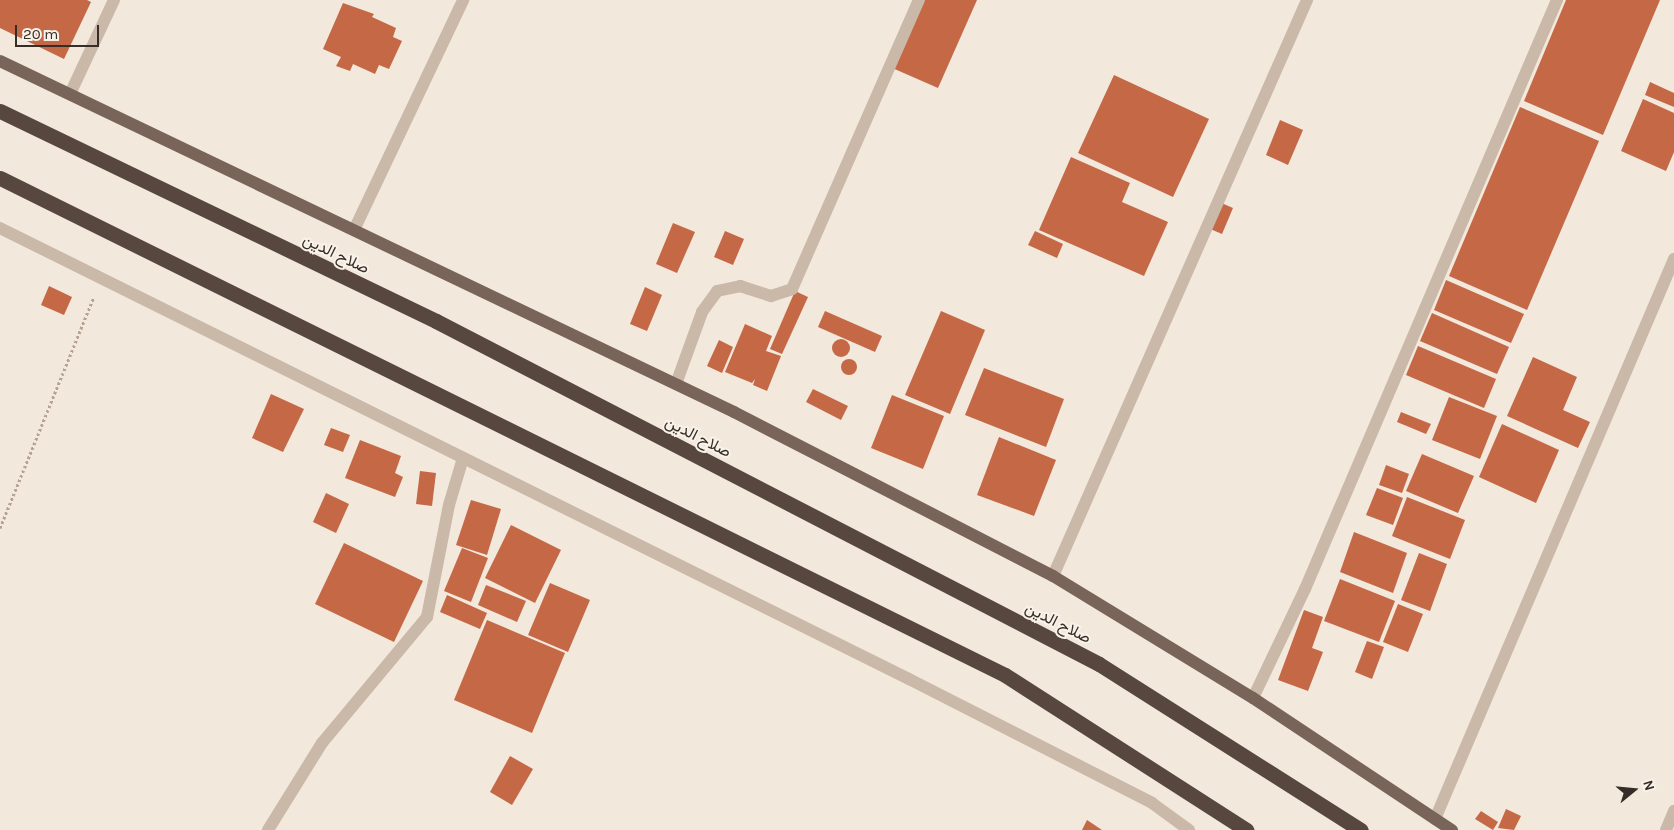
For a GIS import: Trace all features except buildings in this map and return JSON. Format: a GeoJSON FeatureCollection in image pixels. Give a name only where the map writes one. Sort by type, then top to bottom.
{"type":"FeatureCollection","features":[{"type":"Feature","properties":{"kind":"highway","name":"صلاح الدين"},"geometry":{"type":"LineString","coordinates":[[0,111],[436,322],[1099,664],[1361,830]]}},
{"type":"Feature","properties":{"kind":"highway"},"geometry":{"type":"LineString","coordinates":[[0,178],[1005,675],[1246,830]]}},
{"type":"Feature","properties":{"kind":"main road"},"geometry":{"type":"LineString","coordinates":[[0,61],[676,384],[1053,576],[1253,698],[1452,830]]}},
{"type":"Feature","properties":{"kind":"street"},"geometry":{"type":"LineString","coordinates":[[70,94],[114,0]]}},
{"type":"Feature","properties":{"kind":"street"},"geometry":{"type":"LineString","coordinates":[[354,230],[463,0]]}},
{"type":"Feature","properties":{"kind":"street"},"geometry":{"type":"LineString","coordinates":[[676,384],[702,312],[717,291],[740,286],[771,296],[792,289],[919,0]]}},
{"type":"Feature","properties":{"kind":"street"},"geometry":{"type":"LineString","coordinates":[[1053,576],[1307,0]]}},
{"type":"Feature","properties":{"kind":"street"},"geometry":{"type":"LineString","coordinates":[[1253,698],[1305,589],[1557,0]]}},
{"type":"Feature","properties":{"kind":"street"},"geometry":{"type":"LineString","coordinates":[[0,228],[1013,732],[1152,804],[1189,830]]}},
{"type":"Feature","properties":{"kind":"street"},"geometry":{"type":"LineString","coordinates":[[1435,819],[1674,259]]}},
{"type":"Feature","properties":{"kind":"street"},"geometry":{"type":"LineString","coordinates":[[268,830],[322,743],[428,617],[449,505],[463,458]]}},
{"type":"Feature","properties":{"kind":"street"},"geometry":{"type":"LineString","coordinates":[[1666,830],[1674,812]]}},
{"type":"Feature","properties":{"kind":"path"},"geometry":{"type":"LineString","coordinates":[[0,528],[102,278]]}}]}
